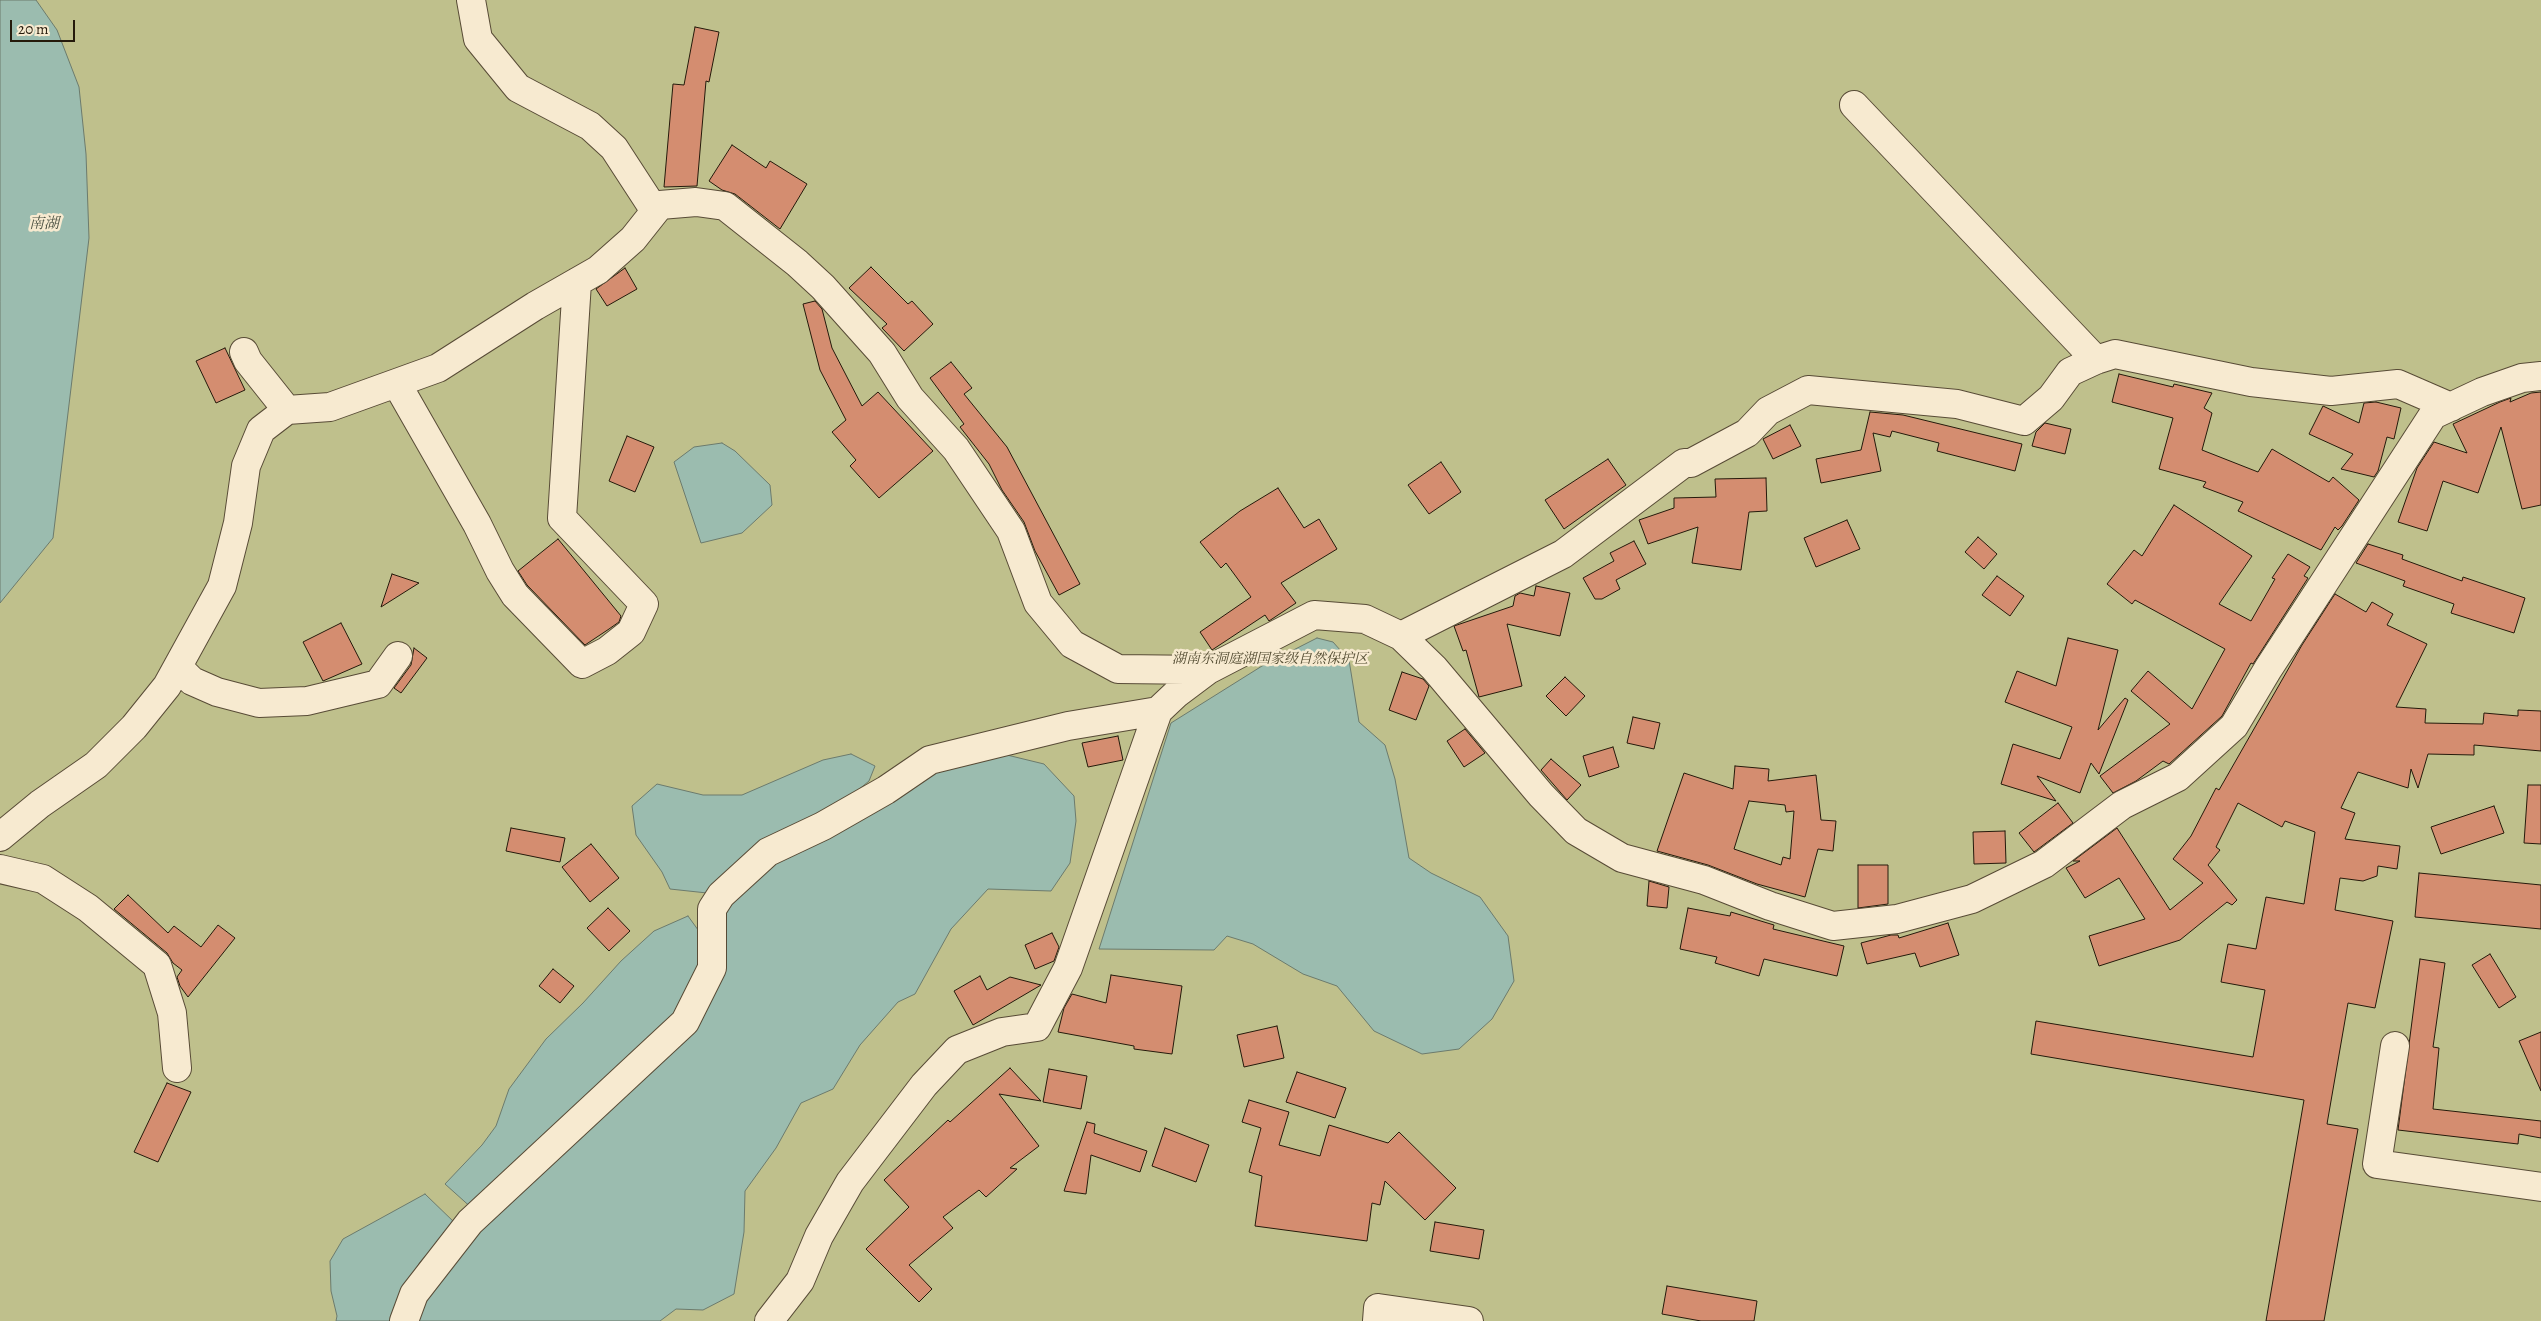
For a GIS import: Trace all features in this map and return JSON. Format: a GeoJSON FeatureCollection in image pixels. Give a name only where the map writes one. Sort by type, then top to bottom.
{"type":"FeatureCollection","features":[{"type":"Feature","properties":{"kind":"street"},"geometry":{"type":"LineString","coordinates":[[472,0],[478,39],[518,88],[590,126],[614,148],[655,211]]}},
{"type":"Feature","properties":{"kind":"street"},"geometry":{"type":"LineString","coordinates":[[1854,105],[2096,360]]}},
{"type":"Feature","properties":{"kind":"street"},"geometry":{"type":"LineString","coordinates":[[0,837],[40,804],[96,765],[134,726],[167,686],[222,586],[238,523],[246,466],[262,430],[287,410],[330,407],[438,368],[598,270],[633,239],[660,205],[696,202],[725,206],[797,263],[823,287],[882,353],[910,398],[956,449],[1011,531],[1038,603],[1072,644],[1118,669],[1208,670]]}},
{"type":"Feature","properties":{"kind":"street"},"geometry":{"type":"LineString","coordinates":[[396,384],[477,524],[500,571],[515,595],[582,664],[607,650],[631,632],[644,604],[562,518],[577,282]]}},
{"type":"Feature","properties":{"kind":"street"},"geometry":{"type":"LineString","coordinates":[[244,352],[248,361],[287,410]]}},
{"type":"Feature","properties":{"kind":"street"},"geometry":{"type":"LineString","coordinates":[[1401,636],[1563,554],[1684,463],[1691,463],[1747,433],[1768,411],[1808,390],[1957,404],[2024,421],[2051,398],[2070,372],[2115,354],[2251,382],[2331,391],[2398,384],[2451,407]]}},
{"type":"Feature","properties":{"kind":"street"},"geometry":{"type":"LineString","coordinates":[[769,1321],[800,1281],[819,1236],[850,1182],[924,1085],[957,1050],[1002,1032],[1037,1026],[1068,968],[1158,711],[1176,694],[1208,670],[1314,615],[1365,619],[1401,636],[1434,668],[1541,795],[1576,831],[1622,858],[1704,880],[1770,906],[1832,926],[1897,919],[1972,899],[2044,864],[2122,804],[2178,777],[2234,726],[2268,669],[2433,415],[2514,381],[2541,376]]}},
{"type":"Feature","properties":{"kind":"street"},"geometry":{"type":"LineString","coordinates":[[178,667],[192,680],[226,694],[259,703],[307,701],[378,684],[398,656]]}},
{"type":"Feature","properties":{"kind":"street"},"geometry":{"type":"LineString","coordinates":[[404,1321],[414,1294],[470,1222],[685,1022],[712,968],[712,910],[722,895],[768,852],[823,826],[886,790],[930,760],[1068,726],[1158,711]]}},
{"type":"Feature","properties":{"kind":"street"},"geometry":{"type":"LineString","coordinates":[[0,869],[42,879],[88,908],[157,966],[172,1013],[177,1068]]}},
{"type":"Feature","properties":{"kind":"street"},"geometry":{"type":"LineString","coordinates":[[2395,1046],[2377,1164],[2541,1188]]}},
{"type":"Feature","properties":{"kind":"street"},"geometry":{"type":"LineString","coordinates":[[1377,1321],[1378,1308],[1469,1321]]}},
{"type":"Feature","properties":{"kind":"green space","name":"湖南东洞庭湖国家级自然保护区"},"geometry":{"type":"Polygon","coordinates":[[[0,0],[2541,0],[2541,1321],[0,1321],[0,0]]]}},
{"type":"Feature","properties":{"kind":"water","name":"南湖"},"geometry":{"type":"Polygon","coordinates":[[[0,0],[36,0],[57,30],[79,87],[86,154],[89,238],[53,538],[0,603],[0,0]]]}},
{"type":"Feature","properties":{"kind":"water"},"geometry":{"type":"Polygon","coordinates":[[[722,443],[735,451],[770,485],[772,505],[742,533],[701,543],[674,462],[694,447],[722,443]]]}},
{"type":"Feature","properties":{"kind":"water"},"geometry":{"type":"Polygon","coordinates":[[[1317,638],[1333,642],[1349,660],[1359,722],[1385,745],[1395,779],[1409,858],[1431,873],[1480,897],[1508,936],[1514,981],[1492,1019],[1459,1049],[1422,1054],[1374,1031],[1337,986],[1303,974],[1253,944],[1227,936],[1214,950],[1099,949],[1171,723],[1262,666],[1317,638]]]}},
{"type":"Feature","properties":{"kind":"water"},"geometry":{"type":"Polygon","coordinates":[[[851,754],[875,766],[869,781],[829,814],[707,893],[670,889],[662,872],[636,835],[632,806],[657,784],[703,795],[742,795],[823,760],[851,754]]]}},
{"type":"Feature","properties":{"kind":"water"},"geometry":{"type":"Polygon","coordinates":[[[1007,755],[1044,764],[1074,796],[1076,821],[1070,863],[1051,891],[988,889],[951,929],[915,994],[898,1002],[860,1045],[833,1089],[801,1103],[776,1148],[745,1191],[744,1232],[734,1294],[703,1310],[676,1309],[660,1321],[414,1321],[420,1303],[478,1223],[664,1059],[725,920],[730,898],[773,855],[833,836],[944,766],[1007,755]]]}},
{"type":"Feature","properties":{"kind":"water"},"geometry":{"type":"Polygon","coordinates":[[[688,916],[701,934],[705,967],[678,1020],[474,1210],[445,1184],[482,1145],[496,1126],[509,1089],[546,1039],[583,1003],[621,961],[654,931],[688,916]]]}},
{"type":"Feature","properties":{"kind":"water"},"geometry":{"type":"Polygon","coordinates":[[[425,1194],[455,1223],[420,1262],[393,1310],[392,1321],[336,1321],[337,1316],[331,1291],[330,1261],[343,1239],[425,1194]]]}},
{"type":"Feature","properties":{"kind":"building"},"geometry":{"type":"Polygon","coordinates":[[[695,27],[719,32],[709,82],[706,81],[697,186],[664,187],[673,84],[684,85],[695,27]]]}},
{"type":"Feature","properties":{"kind":"building"},"geometry":{"type":"Polygon","coordinates":[[[732,145],[766,168],[770,161],[807,184],[780,229],[735,194],[722,190],[709,181],[732,145]]]}},
{"type":"Feature","properties":{"kind":"building"},"geometry":{"type":"Polygon","coordinates":[[[871,267],[908,304],[912,301],[933,324],[904,351],[882,328],[887,324],[849,288],[871,267]]]}},
{"type":"Feature","properties":{"kind":"building"},"geometry":{"type":"Polygon","coordinates":[[[625,268],[637,289],[607,306],[596,289],[625,268]]]}},
{"type":"Feature","properties":{"kind":"building"},"geometry":{"type":"Polygon","coordinates":[[[815,301],[822,309],[832,348],[862,406],[878,392],[933,451],[879,498],[850,466],[856,460],[832,432],[846,420],[820,370],[803,304],[815,301]]]}},
{"type":"Feature","properties":{"kind":"building"},"geometry":{"type":"Polygon","coordinates":[[[225,348],[245,390],[216,403],[196,361],[225,348]]]}},
{"type":"Feature","properties":{"kind":"building"},"geometry":{"type":"Polygon","coordinates":[[[951,362],[972,388],[964,394],[1007,447],[1080,584],[1059,595],[1035,551],[1024,522],[1002,490],[989,464],[960,427],[964,424],[930,378],[951,362]]]}},
{"type":"Feature","properties":{"kind":"building"},"geometry":{"type":"Polygon","coordinates":[[[2119,374],[2173,387],[2174,384],[2212,393],[2204,408],[2212,413],[2202,450],[2258,472],[2272,449],[2329,482],[2333,477],[2359,500],[2342,526],[2338,530],[2335,527],[2321,550],[2238,511],[2243,502],[2203,487],[2206,482],[2159,469],[2173,418],[2112,402],[2119,374]]]}},
{"type":"Feature","properties":{"kind":"building"},"geometry":{"type":"Polygon","coordinates":[[[2541,392],[2541,505],[2522,509],[2501,427],[2478,493],[2443,481],[2427,531],[2398,522],[2417,468],[2434,442],[2467,453],[2453,424],[2511,398],[2510,402],[2531,393],[2541,392]]]}},
{"type":"Feature","properties":{"kind":"building"},"geometry":{"type":"Polygon","coordinates":[[[2376,402],[2401,408],[2394,439],[2387,437],[2378,471],[2374,477],[2341,469],[2353,454],[2309,434],[2323,406],[2359,423],[2364,403],[2376,402]]]}},
{"type":"Feature","properties":{"kind":"building"},"geometry":{"type":"Polygon","coordinates":[[[1870,412],[1903,415],[2022,444],[2015,471],[1937,451],[1939,443],[1892,431],[1890,437],[1873,433],[1881,471],[1821,483],[1816,459],[1861,450],[1870,412]]]}},
{"type":"Feature","properties":{"kind":"building"},"geometry":{"type":"Polygon","coordinates":[[[2045,423],[2071,429],[2065,454],[2032,446],[2036,432],[2045,423]]]}},
{"type":"Feature","properties":{"kind":"building"},"geometry":{"type":"Polygon","coordinates":[[[1790,425],[1801,446],[1773,459],[1763,439],[1790,425]]]}},
{"type":"Feature","properties":{"kind":"building"},"geometry":{"type":"Polygon","coordinates":[[[627,436],[654,447],[635,492],[609,481],[627,436]]]}},
{"type":"Feature","properties":{"kind":"building"},"geometry":{"type":"Polygon","coordinates":[[[1608,459],[1626,485],[1564,529],[1545,500],[1608,459]]]}},
{"type":"Feature","properties":{"kind":"building"},"geometry":{"type":"Polygon","coordinates":[[[1441,462],[1461,492],[1429,514],[1408,485],[1441,462]]]}},
{"type":"Feature","properties":{"kind":"building"},"geometry":{"type":"Polygon","coordinates":[[[1766,478],[1767,511],[1749,512],[1741,570],[1692,563],[1698,527],[1648,544],[1639,520],[1674,508],[1674,498],[1716,497],[1715,479],[1766,478]]]}},
{"type":"Feature","properties":{"kind":"building"},"geometry":{"type":"Polygon","coordinates":[[[1278,488],[1304,528],[1319,519],[1337,549],[1281,583],[1296,603],[1269,621],[1265,615],[1212,650],[1200,632],[1251,597],[1226,563],[1221,568],[1200,542],[1240,511],[1278,488]]]}},
{"type":"Feature","properties":{"kind":"building"},"geometry":{"type":"Polygon","coordinates":[[[2174,505],[2252,556],[2219,604],[2251,621],[2275,579],[2272,578],[2288,554],[2310,567],[2304,576],[2308,578],[2253,664],[2251,663],[2222,716],[2169,764],[2163,761],[2136,781],[2113,793],[2100,776],[2170,724],[2131,691],[2148,671],[2192,709],[2225,649],[2135,600],[2132,604],[2107,584],[2134,550],[2142,556],[2174,505]]]}},
{"type":"Feature","properties":{"kind":"building"},"geometry":{"type":"Polygon","coordinates":[[[1847,520],[1860,549],[1816,567],[1804,538],[1847,520]]]}},
{"type":"Feature","properties":{"kind":"building"},"geometry":{"type":"Polygon","coordinates":[[[1978,537],[1997,554],[1984,569],[1965,552],[1978,537]]]}},
{"type":"Feature","properties":{"kind":"building"},"geometry":{"type":"Polygon","coordinates":[[[558,539],[621,616],[619,622],[585,645],[527,585],[518,571],[558,539]]]}},
{"type":"Feature","properties":{"kind":"building"},"geometry":{"type":"Polygon","coordinates":[[[1634,541],[1646,564],[1616,580],[1620,589],[1602,599],[1595,599],[1583,578],[1614,561],[1610,553],[1634,541]]]}},
{"type":"Feature","properties":{"kind":"building"},"geometry":{"type":"Polygon","coordinates":[[[2368,544],[2403,555],[2402,559],[2462,581],[2463,577],[2525,598],[2514,633],[2451,613],[2454,604],[2403,586],[2405,581],[2356,563],[2368,544]]]}},
{"type":"Feature","properties":{"kind":"building"},"geometry":{"type":"Polygon","coordinates":[[[392,574],[419,583],[381,607],[392,574]]]}},
{"type":"Feature","properties":{"kind":"building"},"geometry":{"type":"Polygon","coordinates":[[[1997,576],[2024,596],[2010,616],[1982,595],[1997,576]]]}},
{"type":"Feature","properties":{"kind":"building"},"geometry":{"type":"Polygon","coordinates":[[[1536,586],[1570,593],[1560,636],[1507,624],[1522,686],[1479,697],[1466,650],[1463,651],[1454,626],[1513,606],[1515,596],[1520,593],[1534,596],[1536,586]]]}},
{"type":"Feature","properties":{"kind":"building"},"geometry":{"type":"Polygon","coordinates":[[[2335,594],[2366,612],[2372,602],[2393,614],[2387,625],[2427,644],[2396,707],[2426,709],[2425,723],[2483,724],[2484,713],[2518,716],[2518,710],[2541,711],[2541,751],[2474,745],[2474,755],[2428,754],[2418,788],[2411,769],[2408,788],[2358,772],[2341,808],[2355,813],[2345,839],[2400,846],[2397,869],[2378,866],[2377,876],[2363,881],[2340,878],[2335,910],[2393,921],[2375,1008],[2348,1003],[2327,1124],[2358,1129],[2324,1321],[2266,1321],[2304,1100],[2031,1054],[2036,1021],[2253,1057],[2265,990],[2221,982],[2228,944],[2256,949],[2266,897],[2304,904],[2315,832],[2285,821],[2282,827],[2238,803],[2216,847],[2220,850],[2208,865],[2237,900],[2232,905],[2227,902],[2180,940],[2099,966],[2089,936],[2145,919],[2119,878],[2085,898],[2066,868],[2080,861],[2073,861],[2117,828],[2170,910],[2203,883],[2173,859],[2191,836],[2216,788],[2219,790],[2302,645],[2335,594]]]}},
{"type":"Feature","properties":{"kind":"building"},"geometry":{"type":"Polygon","coordinates":[[[341,623],[362,664],[323,681],[303,642],[341,623]]]}},
{"type":"Feature","properties":{"kind":"building"},"geometry":{"type":"Polygon","coordinates":[[[2068,638],[2118,650],[2098,730],[2125,698],[2128,700],[2099,774],[2091,763],[2080,793],[2037,776],[2056,801],[2001,784],[2013,744],[2060,759],[2072,727],[2005,702],[2017,671],[2056,686],[2068,638]]]}},
{"type":"Feature","properties":{"kind":"building"},"geometry":{"type":"Polygon","coordinates":[[[414,648],[427,658],[401,693],[394,688],[411,665],[414,648]]]}},
{"type":"Feature","properties":{"kind":"building"},"geometry":{"type":"Polygon","coordinates":[[[1402,672],[1423,679],[1429,686],[1416,720],[1389,710],[1402,672]]]}},
{"type":"Feature","properties":{"kind":"building"},"geometry":{"type":"Polygon","coordinates":[[[1565,677],[1585,696],[1566,716],[1546,696],[1565,677]]]}},
{"type":"Feature","properties":{"kind":"building"},"geometry":{"type":"Polygon","coordinates":[[[1633,717],[1660,723],[1654,749],[1627,743],[1633,717]]]}},
{"type":"Feature","properties":{"kind":"building"},"geometry":{"type":"Polygon","coordinates":[[[1465,729],[1485,753],[1464,767],[1447,741],[1465,729]]]}},
{"type":"Feature","properties":{"kind":"building"},"geometry":{"type":"Polygon","coordinates":[[[1118,736],[1123,760],[1088,767],[1082,743],[1118,736]]]}},
{"type":"Feature","properties":{"kind":"building"},"geometry":{"type":"Polygon","coordinates":[[[1613,747],[1619,767],[1589,777],[1583,756],[1613,747]]]}},
{"type":"Feature","properties":{"kind":"building"},"geometry":{"type":"Polygon","coordinates":[[[1551,759],[1581,785],[1567,800],[1541,770],[1551,759]]]}},
{"type":"Feature","properties":{"kind":"building"},"geometry":{"type":"Polygon","coordinates":[[[1735,766],[1769,769],[1768,781],[1816,775],[1821,820],[1836,821],[1833,851],[1818,849],[1805,897],[1757,884],[1708,865],[1657,851],[1684,773],[1733,789],[1735,766]],[[1749,801],[1734,849],[1781,865],[1783,857],[1790,859],[1794,811],[1786,812],[1785,805],[1749,801]]]}},
{"type":"Feature","properties":{"kind":"building"},"geometry":{"type":"Polygon","coordinates":[[[2528,785],[2541,785],[2541,844],[2524,843],[2528,785]]]}},
{"type":"Feature","properties":{"kind":"building"},"geometry":{"type":"Polygon","coordinates":[[[2058,803],[2073,823],[2034,852],[2019,833],[2058,803]]]}},
{"type":"Feature","properties":{"kind":"building"},"geometry":{"type":"Polygon","coordinates":[[[2494,806],[2504,833],[2441,854],[2431,827],[2494,806]]]}},
{"type":"Feature","properties":{"kind":"building"},"geometry":{"type":"Polygon","coordinates":[[[511,828],[565,838],[560,862],[506,851],[511,828]]]}},
{"type":"Feature","properties":{"kind":"building"},"geometry":{"type":"Polygon","coordinates":[[[2005,831],[2006,863],[1974,864],[1973,832],[2005,831]]]}},
{"type":"Feature","properties":{"kind":"building"},"geometry":{"type":"Polygon","coordinates":[[[591,844],[619,878],[590,902],[562,867],[591,844]]]}},
{"type":"Feature","properties":{"kind":"building"},"geometry":{"type":"Polygon","coordinates":[[[1858,865],[1888,865],[1888,904],[1858,908],[1858,865]]]}},
{"type":"Feature","properties":{"kind":"building"},"geometry":{"type":"Polygon","coordinates":[[[2419,873],[2541,885],[2541,929],[2415,917],[2419,873]]]}},
{"type":"Feature","properties":{"kind":"building"},"geometry":{"type":"Polygon","coordinates":[[[1649,881],[1669,887],[1667,908],[1647,906],[1649,881]]]}},
{"type":"Feature","properties":{"kind":"building"},"geometry":{"type":"Polygon","coordinates":[[[128,895],[168,933],[174,926],[201,947],[218,925],[235,938],[188,997],[180,986],[177,977],[182,970],[173,963],[167,953],[114,909],[128,895]]]}},
{"type":"Feature","properties":{"kind":"building"},"geometry":{"type":"Polygon","coordinates":[[[608,908],[630,931],[609,951],[587,928],[608,908]]]}},
{"type":"Feature","properties":{"kind":"building"},"geometry":{"type":"Polygon","coordinates":[[[1688,908],[1730,916],[1731,912],[1774,925],[1773,929],[1844,946],[1837,976],[1764,959],[1759,976],[1715,963],[1717,957],[1680,949],[1688,908]]]}},
{"type":"Feature","properties":{"kind":"building"},"geometry":{"type":"Polygon","coordinates":[[[1948,923],[1959,955],[1920,967],[1915,953],[1867,964],[1861,943],[1891,935],[1898,935],[1899,938],[1948,923]]]}},
{"type":"Feature","properties":{"kind":"building"},"geometry":{"type":"Polygon","coordinates":[[[1052,933],[1059,947],[1054,961],[1035,969],[1025,945],[1052,933]]]}},
{"type":"Feature","properties":{"kind":"building"},"geometry":{"type":"Polygon","coordinates":[[[2490,954],[2516,997],[2499,1008],[2472,965],[2490,954]]]}},
{"type":"Feature","properties":{"kind":"building"},"geometry":{"type":"Polygon","coordinates":[[[2420,959],[2445,963],[2433,1047],[2439,1048],[2433,1109],[2541,1121],[2541,1138],[2519,1134],[2518,1144],[2398,1130],[2420,959]]]}},
{"type":"Feature","properties":{"kind":"building"},"geometry":{"type":"Polygon","coordinates":[[[553,969],[574,986],[560,1003],[539,986],[553,969]]]}},
{"type":"Feature","properties":{"kind":"building"},"geometry":{"type":"Polygon","coordinates":[[[1111,975],[1182,986],[1172,1054],[1134,1049],[1134,1046],[1058,1032],[1064,1008],[1072,994],[1106,1003],[1111,975]]]}},
{"type":"Feature","properties":{"kind":"building"},"geometry":{"type":"Polygon","coordinates":[[[980,976],[987,990],[1010,977],[1041,985],[973,1025],[954,991],[980,976]]]}},
{"type":"Feature","properties":{"kind":"building"},"geometry":{"type":"Polygon","coordinates":[[[1277,1026],[1284,1058],[1244,1067],[1237,1035],[1277,1026]]]}},
{"type":"Feature","properties":{"kind":"building"},"geometry":{"type":"Polygon","coordinates":[[[2541,1032],[2541,1091],[2519,1041],[2541,1032]]]}},
{"type":"Feature","properties":{"kind":"building"},"geometry":{"type":"Polygon","coordinates":[[[1010,1068],[1041,1101],[999,1094],[1039,1146],[1010,1168],[1017,1169],[986,1197],[979,1190],[943,1217],[953,1228],[909,1265],[932,1289],[919,1302],[866,1249],[909,1207],[884,1180],[948,1120],[950,1122],[1010,1068]]]}},
{"type":"Feature","properties":{"kind":"building"},"geometry":{"type":"Polygon","coordinates":[[[1049,1069],[1087,1076],[1081,1109],[1043,1102],[1049,1069]]]}},
{"type":"Feature","properties":{"kind":"building"},"geometry":{"type":"Polygon","coordinates":[[[1297,1072],[1346,1088],[1335,1118],[1286,1102],[1297,1072]]]}},
{"type":"Feature","properties":{"kind":"building"},"geometry":{"type":"Polygon","coordinates":[[[167,1083],[191,1092],[158,1162],[134,1152],[167,1083]]]}},
{"type":"Feature","properties":{"kind":"building"},"geometry":{"type":"Polygon","coordinates":[[[1249,1100],[1289,1112],[1279,1145],[1320,1156],[1329,1125],[1388,1143],[1399,1132],[1456,1188],[1425,1220],[1385,1181],[1380,1205],[1372,1203],[1367,1241],[1255,1226],[1262,1176],[1249,1172],[1261,1128],[1242,1122],[1249,1100]]]}},
{"type":"Feature","properties":{"kind":"building"},"geometry":{"type":"Polygon","coordinates":[[[1087,1122],[1095,1124],[1094,1133],[1147,1151],[1140,1172],[1091,1155],[1086,1194],[1064,1191],[1087,1122]]]}},
{"type":"Feature","properties":{"kind":"building"},"geometry":{"type":"Polygon","coordinates":[[[1165,1128],[1209,1145],[1196,1182],[1152,1166],[1165,1128]]]}},
{"type":"Feature","properties":{"kind":"building"},"geometry":{"type":"Polygon","coordinates":[[[1435,1222],[1484,1230],[1479,1259],[1430,1251],[1435,1222]]]}},
{"type":"Feature","properties":{"kind":"building"},"geometry":{"type":"Polygon","coordinates":[[[1667,1286],[1757,1301],[1754,1321],[1701,1321],[1662,1314],[1667,1286]]]}}]}
